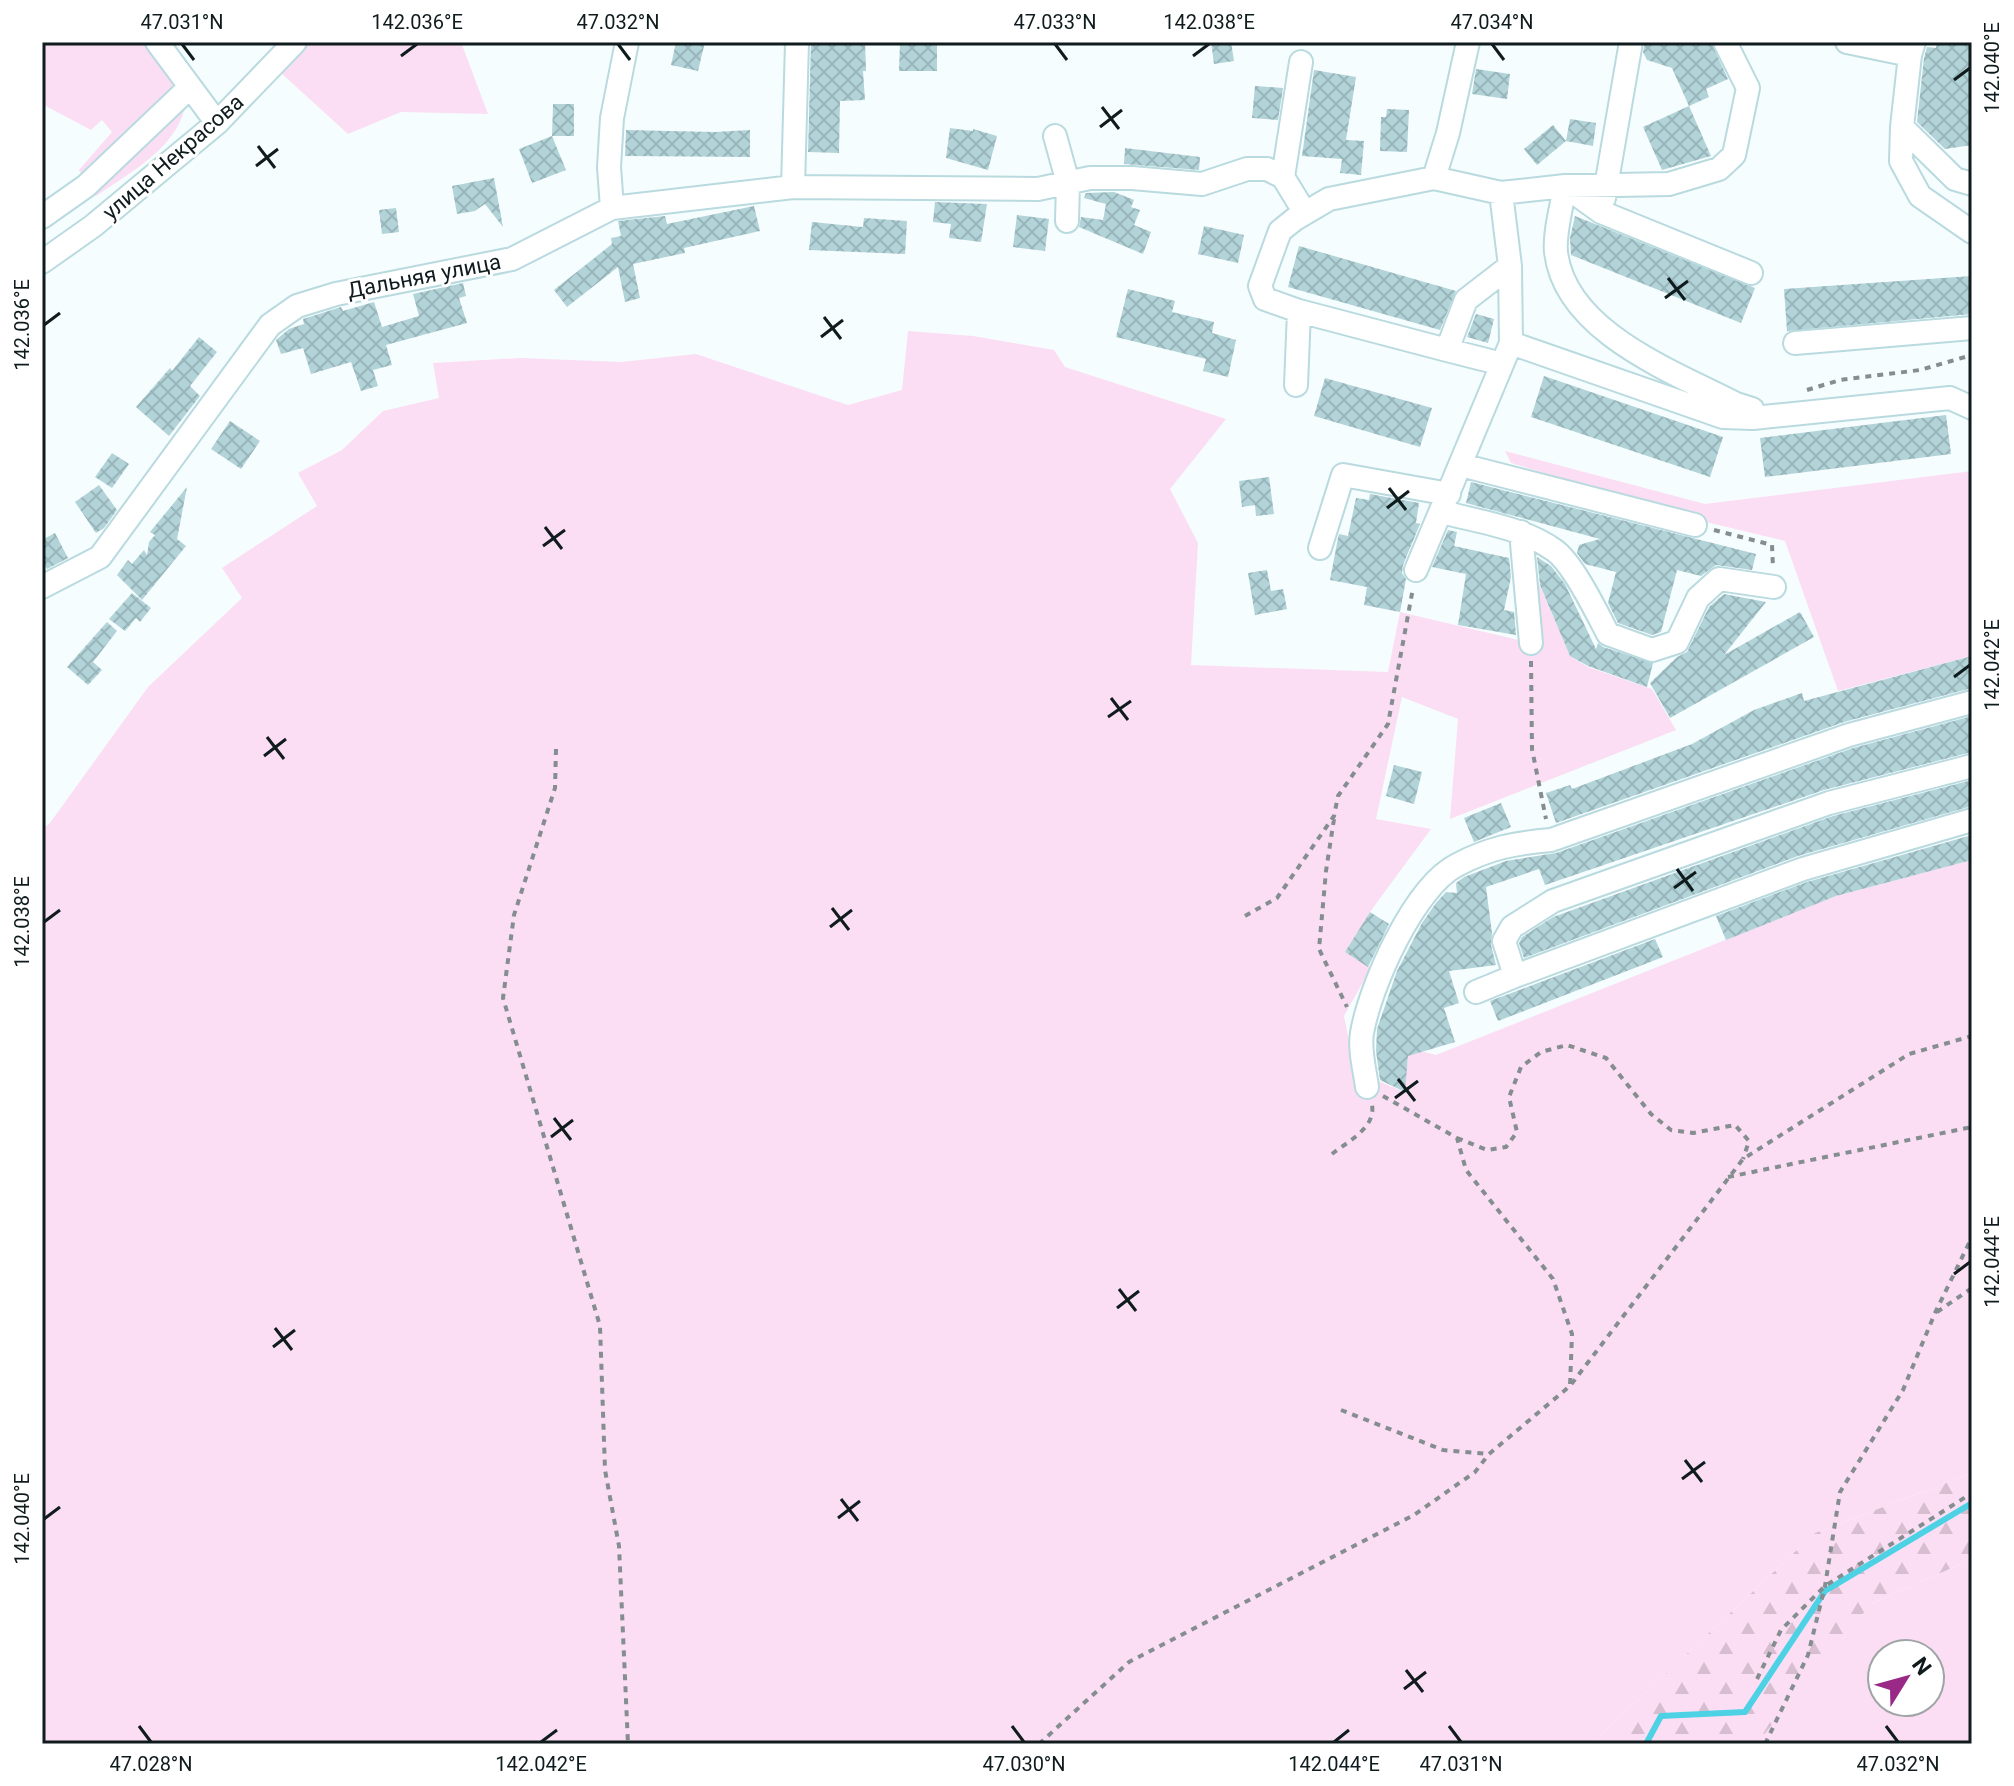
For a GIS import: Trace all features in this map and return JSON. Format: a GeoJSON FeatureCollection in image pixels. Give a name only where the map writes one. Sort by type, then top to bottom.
{"type":"FeatureCollection","features":[{"type":"Feature","properties":{"kind":"street"},"geometry":{"type":"LineString","coordinates":[[157,42],[217,123]]}},
{"type":"Feature","properties":{"kind":"street","name":"улица Некрасова"},"geometry":{"type":"LineString","coordinates":[[42,262],[93,226],[217,123],[295,42]]}},
{"type":"Feature","properties":{"kind":"street"},"geometry":{"type":"LineString","coordinates":[[612,208],[609,167],[612,118],[627,42]]}},
{"type":"Feature","properties":{"kind":"street"},"geometry":{"type":"LineString","coordinates":[[793,187],[797,42]]}},
{"type":"Feature","properties":{"kind":"street"},"geometry":{"type":"LineString","coordinates":[[1601,212],[1631,42]]}},
{"type":"Feature","properties":{"kind":"street"},"geometry":{"type":"LineString","coordinates":[[1502,364],[1299,311],[1265,299],[1260,286],[1280,231],[1329,199],[1434,178],[1501,193],[1565,186],[1669,184],[1719,169],[1734,155],[1748,88],[1725,42]]}},
{"type":"Feature","properties":{"kind":"street"},"geometry":{"type":"LineString","coordinates":[[1847,42],[1912,48],[1901,161],[1920,196],[1972,232]]}},
{"type":"Feature","properties":{"kind":"street"},"geometry":{"type":"LineString","coordinates":[[1434,178],[1448,133],[1466,44]]}},
{"type":"Feature","properties":{"kind":"street"},"geometry":{"type":"LineString","coordinates":[[1301,62],[1283,177],[1305,213]]}},
{"type":"Feature","properties":{"kind":"street"},"geometry":{"type":"LineString","coordinates":[[42,217],[86,186],[190,87]]}},
{"type":"Feature","properties":{"kind":"street"},"geometry":{"type":"LineString","coordinates":[[1902,127],[1955,179],[1972,184]]}},
{"type":"Feature","properties":{"kind":"street"},"geometry":{"type":"LineString","coordinates":[[1055,136],[1068,183],[1067,221]]}},
{"type":"Feature","properties":{"kind":"street","name":"Дальняя улица"},"geometry":{"type":"LineString","coordinates":[[42,587],[100,557],[270,325],[297,306],[336,294],[512,259],[612,208],[793,187],[1038,189],[1090,178],[1202,184],[1247,169],[1267,169],[1283,177]]}},
{"type":"Feature","properties":{"kind":"street"},"geometry":{"type":"LineString","coordinates":[[1565,186],[1601,212],[1751,273]]}},
{"type":"Feature","properties":{"kind":"street"},"geometry":{"type":"LineString","coordinates":[[1565,186],[1556,251],[1566,285],[1592,321],[1641,355],[1736,404],[1752,409],[1753,418]]}},
{"type":"Feature","properties":{"kind":"street"},"geometry":{"type":"LineString","coordinates":[[1416,570],[1511,343],[1510,266],[1501,193]]}},
{"type":"Feature","properties":{"kind":"street"},"geometry":{"type":"LineString","coordinates":[[1447,350],[1466,300],[1510,266]]}},
{"type":"Feature","properties":{"kind":"street"},"geometry":{"type":"LineString","coordinates":[[1296,385],[1299,311]]}},
{"type":"Feature","properties":{"kind":"street"},"geometry":{"type":"LineString","coordinates":[[1795,343],[1972,328]]}},
{"type":"Feature","properties":{"kind":"street"},"geometry":{"type":"LineString","coordinates":[[1511,343],[1723,417],[1753,418],[1950,398],[1972,408]]}},
{"type":"Feature","properties":{"kind":"street"},"geometry":{"type":"LineString","coordinates":[[1461,465],[1695,525]]}},
{"type":"Feature","properties":{"kind":"street"},"geometry":{"type":"LineString","coordinates":[[1320,548],[1343,475],[1445,503],[1521,532],[1557,552],[1590,599],[1608,634],[1652,650],[1677,642],[1698,598],[1719,579],[1774,587]]}},
{"type":"Feature","properties":{"kind":"street"},"geometry":{"type":"LineString","coordinates":[[1521,532],[1531,643]]}},
{"type":"Feature","properties":{"kind":"street"},"geometry":{"type":"LineString","coordinates":[[1367,1087],[1361,1036],[1376,982],[1419,900],[1454,866],[1508,844],[1551,840],[1849,735],[1972,702]]}},
{"type":"Feature","properties":{"kind":"street"},"geometry":{"type":"LineString","coordinates":[[1515,976],[1504,941],[1512,927],[1553,901],[1829,803],[1972,766]]}},
{"type":"Feature","properties":{"kind":"street"},"geometry":{"type":"LineString","coordinates":[[1476,992],[1803,869],[1972,820]]}},
{"type":"Feature","properties":{"kind":"path"},"geometry":{"type":"LineString","coordinates":[[1797,393],[1840,380],[1920,370],[1972,355]]}},
{"type":"Feature","properties":{"kind":"path"},"geometry":{"type":"LineString","coordinates":[[1695,525],[1772,545],[1774,587]]}},
{"type":"Feature","properties":{"kind":"path"},"geometry":{"type":"LineString","coordinates":[[1361,1036],[1319,949],[1326,871],[1338,796],[1388,724],[1416,570]]}},
{"type":"Feature","properties":{"kind":"path"},"geometry":{"type":"LineString","coordinates":[[1531,643],[1532,749],[1551,840]]}},
{"type":"Feature","properties":{"kind":"path"},"geometry":{"type":"LineString","coordinates":[[556,749],[555,788],[514,915],[503,998],[600,1326],[605,1470],[619,1546],[628,1744]]}},
{"type":"Feature","properties":{"kind":"path"},"geometry":{"type":"LineString","coordinates":[[1245,916],[1277,898],[1334,816]]}},
{"type":"Feature","properties":{"kind":"path"},"geometry":{"type":"LineString","coordinates":[[1039,1744],[1129,1662],[1414,1515],[1475,1472],[1489,1454],[1570,1386],[1743,1159],[1909,1054],[1972,1036]]}},
{"type":"Feature","properties":{"kind":"path"},"geometry":{"type":"LineString","coordinates":[[1367,1087],[1457,1138],[1487,1150],[1506,1147],[1517,1132],[1509,1097],[1521,1067],[1541,1052],[1567,1045],[1606,1058],[1651,1114],[1671,1130],[1693,1133],[1735,1125],[1749,1141],[1743,1159]]}},
{"type":"Feature","properties":{"kind":"path"},"geometry":{"type":"LineString","coordinates":[[1332,1154],[1366,1127],[1373,1111],[1367,1087]]}},
{"type":"Feature","properties":{"kind":"path"},"geometry":{"type":"LineString","coordinates":[[1728,1177],[1972,1127]]}},
{"type":"Feature","properties":{"kind":"path"},"geometry":{"type":"LineString","coordinates":[[1457,1138],[1466,1170],[1553,1279],[1572,1334],[1570,1386]]}},
{"type":"Feature","properties":{"kind":"path"},"geometry":{"type":"LineString","coordinates":[[1765,1744],[1808,1655],[1825,1586],[1840,1492],[1903,1390],[1935,1313],[1972,1237]]}},
{"type":"Feature","properties":{"kind":"path"},"geometry":{"type":"LineString","coordinates":[[1935,1313],[1972,1288]]}},
{"type":"Feature","properties":{"kind":"path"},"geometry":{"type":"LineString","coordinates":[[1341,1410],[1443,1450],[1489,1454]]}},
{"type":"Feature","properties":{"kind":"path"},"geometry":{"type":"LineString","coordinates":[[1757,1679],[1781,1630],[1825,1586],[1972,1493]]}},
{"type":"Feature","properties":{"kind":"green space"},"geometry":{"type":"Polygon","coordinates":[[[42,42],[143,42],[186,100],[175,131],[165,144],[139,167],[96,196],[79,170],[112,132],[102,120],[91,130],[42,104],[42,42]]]}},
{"type":"Feature","properties":{"kind":"green space"},"geometry":{"type":"Polygon","coordinates":[[[311,42],[461,42],[488,114],[401,112],[348,134],[281,73],[311,42]]]}},
{"type":"Feature","properties":{"kind":"green space"},"geometry":{"type":"Polygon","coordinates":[[[908,331],[973,336],[1054,350],[1065,367],[1226,419],[1170,489],[1198,543],[1191,665],[1388,672],[1400,612],[1540,645],[1540,612],[1529,560],[1570,656],[1588,667],[1652,689],[1676,730],[1450,819],[1458,719],[1402,697],[1376,819],[1431,829],[1370,912],[1345,952],[1371,968],[1344,1016],[1355,1071],[1404,1092],[1409,1048],[1436,1055],[1836,896],[1972,860],[1972,1473],[1815,1533],[1591,1744],[42,1744],[42,829],[50,823],[148,687],[242,598],[222,568],[317,506],[298,473],[342,450],[383,411],[439,398],[433,363],[520,358],[621,362],[696,354],[848,405],[902,390],[908,331]]]}},
{"type":"Feature","properties":{"kind":"green space"},"geometry":{"type":"Polygon","coordinates":[[[1505,451],[1705,504],[1972,471],[1972,656],[1838,691],[1785,541],[1702,521],[1511,463],[1505,451]]]}},
{"type":"Feature","properties":{"kind":"green space"},"geometry":{"type":"Polygon","coordinates":[[[1972,1473],[1972,1559],[1871,1604],[1757,1743],[1591,1744],[1815,1533],[1972,1473]]]}},
{"type":"Feature","properties":{"kind":"green space"},"geometry":{"type":"Polygon","coordinates":[[[1972,1559],[1972,1744],[1755,1744],[1871,1604],[1972,1559]]]}},
{"type":"Feature","properties":{"kind":"building"},"geometry":{"type":"Polygon","coordinates":[[[676,42],[705,42],[698,71],[671,65],[676,42]]]}},
{"type":"Feature","properties":{"kind":"building"},"geometry":{"type":"Polygon","coordinates":[[[811,42],[865,42],[865,100],[840,101],[839,153],[808,152],[811,42]]]}},
{"type":"Feature","properties":{"kind":"building"},"geometry":{"type":"Polygon","coordinates":[[[900,42],[937,42],[937,71],[899,71],[900,42]]]}},
{"type":"Feature","properties":{"kind":"building"},"geometry":{"type":"Polygon","coordinates":[[[1211,42],[1231,42],[1234,61],[1214,64],[1211,42]]]}},
{"type":"Feature","properties":{"kind":"building"},"geometry":{"type":"Polygon","coordinates":[[[1645,42],[1711,42],[1728,79],[1706,89],[1709,97],[1689,106],[1672,68],[1647,60],[1643,52],[1645,42]]]}},
{"type":"Feature","properties":{"kind":"building"},"geometry":{"type":"Polygon","coordinates":[[[1937,42],[1969,42],[1972,145],[1945,149],[1917,122],[1924,58],[1927,47],[1936,48],[1937,42]]]}},
{"type":"Feature","properties":{"kind":"building"},"geometry":{"type":"Polygon","coordinates":[[[1476,69],[1510,74],[1507,99],[1472,94],[1476,69]]]}},
{"type":"Feature","properties":{"kind":"building"},"geometry":{"type":"Polygon","coordinates":[[[1314,70],[1356,77],[1346,140],[1364,141],[1361,175],[1340,173],[1342,159],[1302,156],[1314,70]]]}},
{"type":"Feature","properties":{"kind":"building"},"geometry":{"type":"Polygon","coordinates":[[[1255,86],[1283,88],[1278,120],[1252,118],[1255,86]]]}},
{"type":"Feature","properties":{"kind":"building"},"geometry":{"type":"Polygon","coordinates":[[[553,104],[574,104],[574,136],[552,136],[553,104]]]}},
{"type":"Feature","properties":{"kind":"building"},"geometry":{"type":"Polygon","coordinates":[[[1689,106],[1711,156],[1662,170],[1643,127],[1689,106]]]}},
{"type":"Feature","properties":{"kind":"building"},"geometry":{"type":"Polygon","coordinates":[[[1387,109],[1409,110],[1407,152],[1380,151],[1381,117],[1386,117],[1387,109]]]}},
{"type":"Feature","properties":{"kind":"building"},"geometry":{"type":"Polygon","coordinates":[[[1570,119],[1596,123],[1593,146],[1566,141],[1570,119]]]}},
{"type":"Feature","properties":{"kind":"building"},"geometry":{"type":"Polygon","coordinates":[[[1553,125],[1566,141],[1537,165],[1524,149],[1553,125]]]}},
{"type":"Feature","properties":{"kind":"building"},"geometry":{"type":"Polygon","coordinates":[[[950,128],[973,129],[997,136],[988,170],[946,158],[950,128]]]}},
{"type":"Feature","properties":{"kind":"building"},"geometry":{"type":"Polygon","coordinates":[[[626,130],[750,130],[750,157],[625,156],[626,130]]]}},
{"type":"Feature","properties":{"kind":"building"},"geometry":{"type":"Polygon","coordinates":[[[552,136],[566,170],[532,183],[519,149],[552,136]]]}},
{"type":"Feature","properties":{"kind":"building"},"geometry":{"type":"Polygon","coordinates":[[[1125,148],[1200,157],[1199,170],[1124,164],[1125,148]]]}},
{"type":"Feature","properties":{"kind":"building"},"geometry":{"type":"Polygon","coordinates":[[[494,178],[503,227],[485,204],[475,211],[457,214],[452,186],[494,178]]]}},
{"type":"Feature","properties":{"kind":"building"},"geometry":{"type":"Polygon","coordinates":[[[1114,192],[1134,200],[1131,207],[1140,210],[1134,225],[1151,232],[1143,254],[1079,227],[1081,217],[1103,220],[1106,204],[1084,198],[1086,193],[1114,192]]]}},
{"type":"Feature","properties":{"kind":"building"},"geometry":{"type":"Polygon","coordinates":[[[935,202],[987,204],[981,242],[949,238],[951,224],[933,222],[935,202]]]}},
{"type":"Feature","properties":{"kind":"building"},"geometry":{"type":"Polygon","coordinates":[[[754,206],[760,231],[684,248],[685,253],[633,264],[640,298],[625,302],[618,267],[567,307],[554,290],[612,244],[611,238],[621,236],[618,221],[665,216],[667,224],[754,206]]]}},
{"type":"Feature","properties":{"kind":"building"},"geometry":{"type":"Polygon","coordinates":[[[396,208],[399,232],[382,234],[379,210],[396,208]]]}},
{"type":"Feature","properties":{"kind":"building"},"geometry":{"type":"Polygon","coordinates":[[[1017,215],[1049,219],[1045,251],[1013,247],[1017,215]]]}},
{"type":"Feature","properties":{"kind":"building"},"geometry":{"type":"Polygon","coordinates":[[[1575,216],[1755,288],[1741,323],[1571,255],[1570,238],[1575,216]]]}},
{"type":"Feature","properties":{"kind":"building"},"geometry":{"type":"Polygon","coordinates":[[[864,218],[907,221],[905,254],[809,250],[812,222],[863,227],[864,218]]]}},
{"type":"Feature","properties":{"kind":"building"},"geometry":{"type":"Polygon","coordinates":[[[1204,226],[1244,235],[1238,263],[1198,254],[1204,226]]]}},
{"type":"Feature","properties":{"kind":"building"},"geometry":{"type":"Polygon","coordinates":[[[1299,246],[1456,291],[1440,330],[1288,287],[1299,246]]]}},
{"type":"Feature","properties":{"kind":"building"},"geometry":{"type":"Polygon","coordinates":[[[1972,276],[1972,314],[1787,331],[1784,289],[1972,276]]]}},
{"type":"Feature","properties":{"kind":"building"},"geometry":{"type":"Polygon","coordinates":[[[463,283],[466,296],[459,298],[467,323],[386,345],[392,365],[373,370],[378,386],[361,391],[351,362],[311,374],[303,348],[281,354],[276,340],[289,329],[304,324],[303,319],[341,307],[343,311],[374,302],[382,327],[419,316],[413,294],[463,283]]]}},
{"type":"Feature","properties":{"kind":"building"},"geometry":{"type":"Polygon","coordinates":[[[1128,289],[1175,301],[1172,312],[1214,322],[1212,333],[1236,340],[1228,377],[1203,371],[1206,359],[1116,337],[1128,289]]]}},
{"type":"Feature","properties":{"kind":"building"},"geometry":{"type":"Polygon","coordinates":[[[1476,314],[1494,319],[1488,343],[1467,337],[1476,314]]]}},
{"type":"Feature","properties":{"kind":"building"},"geometry":{"type":"Polygon","coordinates":[[[199,337],[217,352],[190,386],[200,396],[169,436],[136,407],[170,368],[172,371],[199,337]]]}},
{"type":"Feature","properties":{"kind":"building"},"geometry":{"type":"Polygon","coordinates":[[[1544,376],[1723,437],[1710,477],[1531,417],[1544,376]]]}},
{"type":"Feature","properties":{"kind":"building"},"geometry":{"type":"Polygon","coordinates":[[[1325,378],[1432,408],[1420,447],[1314,416],[1325,378]]]}},
{"type":"Feature","properties":{"kind":"building"},"geometry":{"type":"Polygon","coordinates":[[[1946,415],[1951,454],[1765,477],[1760,438],[1946,415]]]}},
{"type":"Feature","properties":{"kind":"building"},"geometry":{"type":"Polygon","coordinates":[[[230,421],[260,441],[241,469],[211,449],[230,421]]]}},
{"type":"Feature","properties":{"kind":"building"},"geometry":{"type":"Polygon","coordinates":[[[112,453],[129,464],[112,488],[95,477],[112,453]]]}},
{"type":"Feature","properties":{"kind":"building"},"geometry":{"type":"Polygon","coordinates":[[[1269,477],[1274,514],[1256,516],[1255,505],[1242,507],[1239,481],[1269,477]]]}},
{"type":"Feature","properties":{"kind":"building"},"geometry":{"type":"Polygon","coordinates":[[[1471,482],[1756,554],[1752,570],[1716,565],[1701,576],[1677,570],[1661,632],[1652,635],[1618,623],[1608,603],[1616,572],[1585,564],[1577,553],[1579,545],[1600,539],[1466,503],[1471,482]]]}},
{"type":"Feature","properties":{"kind":"building"},"geometry":{"type":"Polygon","coordinates":[[[99,485],[117,510],[104,528],[96,533],[75,502],[99,485]]]}},
{"type":"Feature","properties":{"kind":"building"},"geometry":{"type":"Polygon","coordinates":[[[187,487],[177,539],[186,546],[142,600],[117,575],[128,560],[132,564],[144,550],[147,555],[149,542],[155,535],[150,532],[187,487]]]}},
{"type":"Feature","properties":{"kind":"building"},"geometry":{"type":"Polygon","coordinates":[[[1370,494],[1419,503],[1416,523],[1420,524],[1403,565],[1402,573],[1406,579],[1400,612],[1364,605],[1367,587],[1330,580],[1339,534],[1348,536],[1356,498],[1369,500],[1370,494]]]}},
{"type":"Feature","properties":{"kind":"building"},"geometry":{"type":"Polygon","coordinates":[[[1448,530],[1457,532],[1454,546],[1509,558],[1511,577],[1504,610],[1514,612],[1516,635],[1458,625],[1466,574],[1432,567],[1448,530]]]}},
{"type":"Feature","properties":{"kind":"building"},"geometry":{"type":"Polygon","coordinates":[[[55,533],[68,558],[47,569],[42,560],[42,540],[55,533]]]}},
{"type":"Feature","properties":{"kind":"building"},"geometry":{"type":"Polygon","coordinates":[[[1537,557],[1551,566],[1565,584],[1596,649],[1598,643],[1653,663],[1647,687],[1588,666],[1570,656],[1540,585],[1537,557]]]}},
{"type":"Feature","properties":{"kind":"building"},"geometry":{"type":"Polygon","coordinates":[[[1267,570],[1271,591],[1283,589],[1287,609],[1255,615],[1248,573],[1267,570]]]}},
{"type":"Feature","properties":{"kind":"building"},"geometry":{"type":"Polygon","coordinates":[[[132,593],[151,608],[140,622],[136,618],[125,631],[109,619],[132,593]]]}},
{"type":"Feature","properties":{"kind":"building"},"geometry":{"type":"Polygon","coordinates":[[[1724,594],[1766,602],[1724,655],[1800,612],[1814,637],[1670,718],[1650,683],[1677,657],[1687,652],[1709,607],[1724,594]]]}},
{"type":"Feature","properties":{"kind":"building"},"geometry":{"type":"Polygon","coordinates":[[[107,622],[117,631],[93,662],[102,670],[88,685],[67,667],[107,622]]]}},
{"type":"Feature","properties":{"kind":"building"},"geometry":{"type":"Polygon","coordinates":[[[1972,656],[1972,688],[1844,722],[1556,823],[1546,793],[1570,785],[1572,789],[1692,744],[1754,710],[1802,693],[1804,701],[1972,656]]]}},
{"type":"Feature","properties":{"kind":"building"},"geometry":{"type":"Polygon","coordinates":[[[1972,716],[1972,752],[1824,790],[1545,885],[1539,869],[1486,887],[1491,945],[1496,965],[1449,971],[1459,1003],[1444,1008],[1455,1042],[1408,1056],[1405,1092],[1380,1080],[1377,1029],[1397,971],[1436,903],[1446,892],[1457,893],[1456,883],[1464,877],[1506,861],[1556,853],[1853,748],[1972,716]]]}},
{"type":"Feature","properties":{"kind":"building"},"geometry":{"type":"Polygon","coordinates":[[[1394,765],[1422,772],[1414,804],[1386,796],[1394,765]]]}},
{"type":"Feature","properties":{"kind":"building"},"geometry":{"type":"Polygon","coordinates":[[[1972,780],[1972,806],[1798,856],[1524,958],[1519,943],[1522,937],[1553,917],[1833,816],[1972,780]]]}},
{"type":"Feature","properties":{"kind":"building"},"geometry":{"type":"Polygon","coordinates":[[[1501,803],[1511,827],[1474,842],[1464,818],[1501,803]]]}},
{"type":"Feature","properties":{"kind":"building"},"geometry":{"type":"Polygon","coordinates":[[[1972,835],[1972,860],[1836,896],[1726,940],[1716,916],[1807,882],[1972,835]]]}},
{"type":"Feature","properties":{"kind":"building"},"geometry":{"type":"Polygon","coordinates":[[[1370,912],[1389,924],[1368,967],[1345,952],[1370,912]]]}},
{"type":"Feature","properties":{"kind":"building"},"geometry":{"type":"Polygon","coordinates":[[[1655,939],[1663,957],[1498,1021],[1490,1001],[1655,939]]]}},
{"type":"Feature","properties":{"kind":"waterway"},"geometry":{"type":"LineString","coordinates":[[1646,1744],[1661,1716],[1745,1712],[1825,1591],[1972,1503]]}}]}
